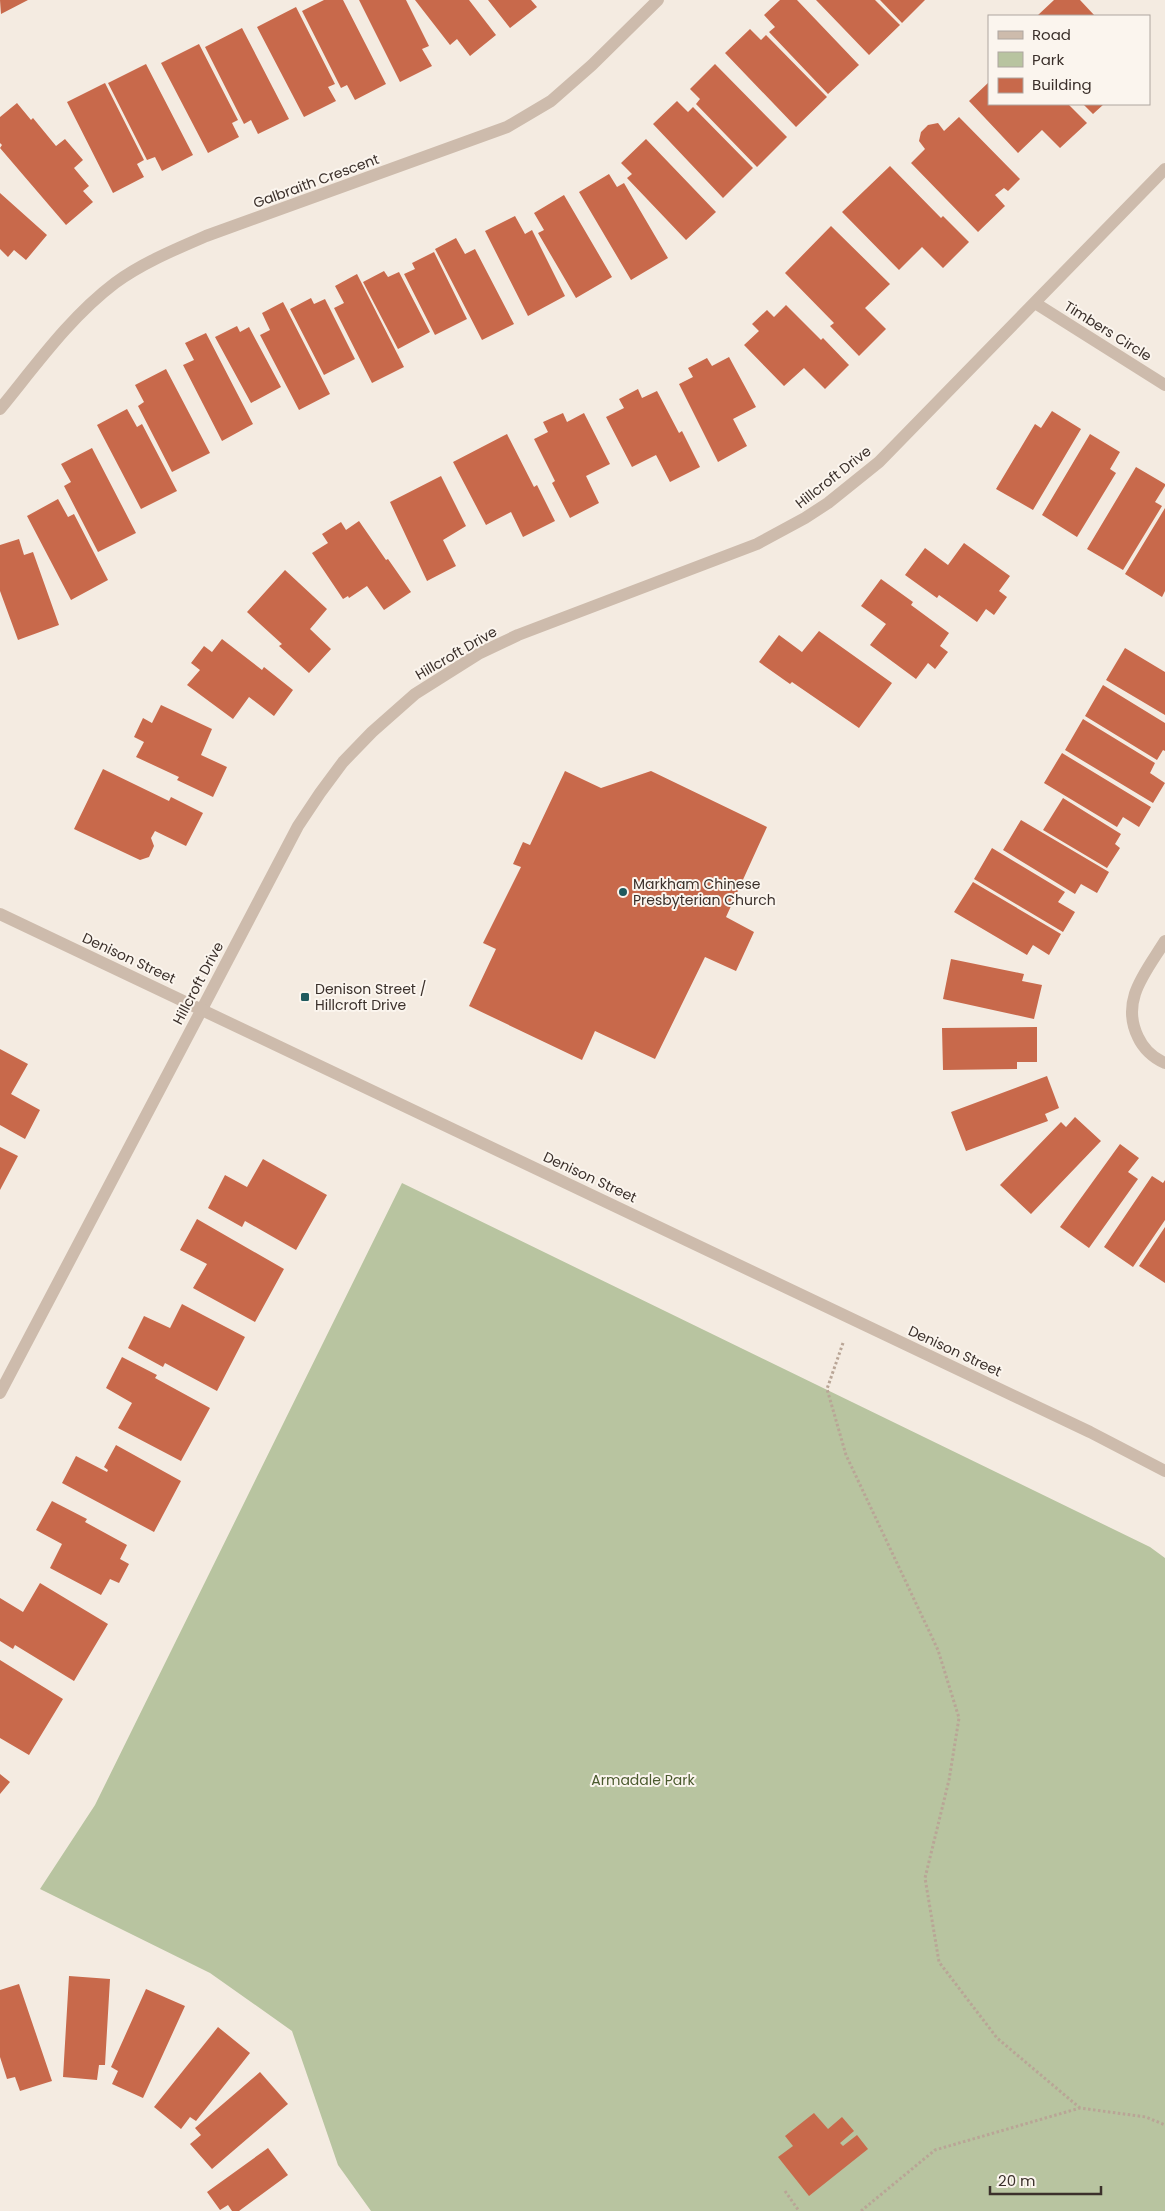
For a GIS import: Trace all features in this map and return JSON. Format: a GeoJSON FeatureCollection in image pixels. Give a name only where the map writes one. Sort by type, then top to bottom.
{"type":"FeatureCollection","features":[{"type":"Feature","properties":{"kind":"street","name":"Galbraith Crescent"},"geometry":{"type":"LineString","coordinates":[[0,409],[74,319],[116,282],[165,254],[206,236],[507,127],[551,101],[658,0]]}},
{"type":"Feature","properties":{"kind":"street","name":"Hillcroft Drive"},"geometry":{"type":"LineString","coordinates":[[0,1393],[298,826],[343,762],[372,732],[415,694],[480,653],[518,635],[743,550],[805,518],[828,503],[878,462],[1036,303],[1165,169]]}},
{"type":"Feature","properties":{"kind":"street","name":"Timbers Circle"},"geometry":{"type":"LineString","coordinates":[[1036,303],[1165,385]]}},
{"type":"Feature","properties":{"kind":"street","name":"Denison Street"},"geometry":{"type":"LineString","coordinates":[[0,914],[1090,1432],[1165,1470]]}},
{"type":"Feature","properties":{"kind":"street"},"geometry":{"type":"LineString","coordinates":[[1165,941],[1136,987],[1130,1008],[1133,1027],[1142,1045],[1158,1060],[1165,1063]]}},
{"type":"Feature","properties":{"kind":"path"},"geometry":{"type":"LineString","coordinates":[[851,1318],[827,1389],[846,1455],[938,1650],[959,1718],[949,1780],[925,1878],[939,1962],[997,2038],[1080,2108]]}},
{"type":"Feature","properties":{"kind":"path"},"geometry":{"type":"LineString","coordinates":[[861,2211],[935,2150],[1080,2108],[1146,2117],[1165,2125]]}},
{"type":"Feature","properties":{"kind":"path"},"geometry":{"type":"LineString","coordinates":[[784,2190],[799,2211]]}},
{"type":"Feature","properties":{"kind":"green space","name":"Armadale Park"},"geometry":{"type":"Polygon","coordinates":[[[402,1183],[1150,1547],[1165,1558],[1165,2211],[371,2211],[338,2165],[292,2031],[210,1973],[40,1889],[95,1805],[402,1183]]]}},
{"type":"Feature","properties":{"kind":"building"},"geometry":{"type":"Polygon","coordinates":[[[0,0],[28,0],[1,14],[0,0]]]}},
{"type":"Feature","properties":{"kind":"building"},"geometry":{"type":"Polygon","coordinates":[[[324,0],[343,0],[386,84],[355,100],[347,85],[341,88],[302,11],[324,0]]]}},
{"type":"Feature","properties":{"kind":"building"},"geometry":{"type":"Polygon","coordinates":[[[359,0],[406,0],[429,46],[422,49],[432,66],[400,82],[359,0]]]}},
{"type":"Feature","properties":{"kind":"building"},"geometry":{"type":"Polygon","coordinates":[[[415,0],[469,0],[496,35],[470,56],[457,39],[450,45],[415,0]]]}},
{"type":"Feature","properties":{"kind":"building"},"geometry":{"type":"Polygon","coordinates":[[[488,0],[531,0],[537,7],[510,28],[488,0]]]}},
{"type":"Feature","properties":{"kind":"building"},"geometry":{"type":"Polygon","coordinates":[[[780,0],[797,0],[859,65],[828,94],[769,32],[775,27],[764,15],[780,0]]]}},
{"type":"Feature","properties":{"kind":"building"},"geometry":{"type":"Polygon","coordinates":[[[816,0],[875,0],[900,25],[869,55],[816,0]]]}},
{"type":"Feature","properties":{"kind":"building"},"geometry":{"type":"Polygon","coordinates":[[[880,0],[925,0],[902,23],[880,0]]]}},
{"type":"Feature","properties":{"kind":"building"},"geometry":{"type":"Polygon","coordinates":[[[1054,0],[1080,0],[1094,15],[1038,15],[1054,0]]]}},
{"type":"Feature","properties":{"kind":"building"},"geometry":{"type":"Polygon","coordinates":[[[296,7],[335,84],[328,87],[336,101],[304,117],[257,27],[296,7]]]}},
{"type":"Feature","properties":{"kind":"building"},"geometry":{"type":"Polygon","coordinates":[[[242,28],[289,119],[258,134],[251,120],[244,124],[205,47],[242,28]]]}},
{"type":"Feature","properties":{"kind":"building"},"geometry":{"type":"Polygon","coordinates":[[[750,29],[761,40],[766,35],[827,97],[796,127],[725,53],[750,29]]]}},
{"type":"Feature","properties":{"kind":"building"},"geometry":{"type":"Polygon","coordinates":[[[199,44],[238,120],[232,123],[239,137],[208,153],[161,63],[199,44]]]}},
{"type":"Feature","properties":{"kind":"building"},"geometry":{"type":"Polygon","coordinates":[[[146,64],[193,155],[162,171],[155,157],[147,160],[108,83],[146,64]]]}},
{"type":"Feature","properties":{"kind":"building"},"geometry":{"type":"Polygon","coordinates":[[[715,64],[787,137],[757,167],[696,104],[700,99],[690,89],[715,64]]]}},
{"type":"Feature","properties":{"kind":"building"},"geometry":{"type":"Polygon","coordinates":[[[105,83],[144,160],[137,164],[144,177],[113,193],[67,102],[105,83]]]}},
{"type":"Feature","properties":{"kind":"building"},"geometry":{"type":"Polygon","coordinates":[[[988,83],[988,105],[1069,105],[1087,123],[1060,148],[1042,130],[1018,153],[969,101],[988,83]]]}},
{"type":"Feature","properties":{"kind":"building"},"geometry":{"type":"Polygon","coordinates":[[[677,101],[688,112],[693,107],[753,168],[723,198],[653,124],[677,101]]]}},
{"type":"Feature","properties":{"kind":"building"},"geometry":{"type":"Polygon","coordinates":[[[17,103],[31,120],[33,118],[56,146],[65,139],[83,160],[74,168],[89,186],[83,191],[93,202],[66,225],[0,148],[2,145],[0,143],[0,117],[17,103]]]}},
{"type":"Feature","properties":{"kind":"building"},"geometry":{"type":"Polygon","coordinates":[[[1084,105],[1103,105],[1093,114],[1084,105]]]}},
{"type":"Feature","properties":{"kind":"building"},"geometry":{"type":"Polygon","coordinates":[[[959,117],[1020,179],[1008,191],[1004,188],[995,195],[1005,206],[978,232],[911,163],[925,149],[919,141],[921,132],[928,125],[938,123],[944,131],[959,117]]]}},
{"type":"Feature","properties":{"kind":"building"},"geometry":{"type":"Polygon","coordinates":[[[646,139],[716,212],[686,240],[627,178],[632,174],[621,163],[646,139]]]}},
{"type":"Feature","properties":{"kind":"building"},"geometry":{"type":"Polygon","coordinates":[[[890,166],[941,218],[943,216],[969,242],[943,268],[922,247],[899,270],[842,212],[890,166]]]}},
{"type":"Feature","properties":{"kind":"building"},"geometry":{"type":"Polygon","coordinates":[[[609,174],[617,187],[624,183],[668,258],[631,280],[579,192],[609,174]]]}},
{"type":"Feature","properties":{"kind":"building"},"geometry":{"type":"Polygon","coordinates":[[[0,193],[47,235],[26,260],[14,250],[8,257],[0,249],[0,193]]]}},
{"type":"Feature","properties":{"kind":"building"},"geometry":{"type":"Polygon","coordinates":[[[564,195],[612,277],[576,298],[538,233],[544,230],[534,213],[564,195]]]}},
{"type":"Feature","properties":{"kind":"building"},"geometry":{"type":"Polygon","coordinates":[[[515,216],[525,234],[532,230],[565,296],[528,316],[485,231],[515,216]]]}},
{"type":"Feature","properties":{"kind":"building"},"geometry":{"type":"Polygon","coordinates":[[[831,226],[890,284],[865,308],[886,329],[859,356],[830,326],[834,323],[785,273],[831,226]]]}},
{"type":"Feature","properties":{"kind":"building"},"geometry":{"type":"Polygon","coordinates":[[[456,238],[465,254],[475,249],[514,324],[482,340],[435,249],[456,238]]]}},
{"type":"Feature","properties":{"kind":"building"},"geometry":{"type":"Polygon","coordinates":[[[434,252],[467,319],[435,335],[404,274],[415,269],[412,263],[434,252]]]}},
{"type":"Feature","properties":{"kind":"building"},"geometry":{"type":"Polygon","coordinates":[[[384,271],[388,277],[399,272],[430,332],[398,349],[363,282],[384,271]]]}},
{"type":"Feature","properties":{"kind":"building"},"geometry":{"type":"Polygon","coordinates":[[[357,274],[404,367],[372,383],[334,308],[344,303],[335,286],[357,274]]]}},
{"type":"Feature","properties":{"kind":"building"},"geometry":{"type":"Polygon","coordinates":[[[311,298],[314,304],[325,299],[355,359],[324,375],[290,309],[311,298]]]}},
{"type":"Feature","properties":{"kind":"building"},"geometry":{"type":"Polygon","coordinates":[[[283,302],[330,394],[299,410],[260,335],[270,330],[262,313],[283,302]]]}},
{"type":"Feature","properties":{"kind":"building"},"geometry":{"type":"Polygon","coordinates":[[[786,305],[821,340],[823,338],[849,365],[825,389],[804,368],[784,386],[744,345],[759,331],[752,324],[767,310],[774,317],[786,305]]]}},
{"type":"Feature","properties":{"kind":"building"},"geometry":{"type":"Polygon","coordinates":[[[237,326],[240,332],[249,327],[281,387],[251,403],[215,337],[237,326]]]}},
{"type":"Feature","properties":{"kind":"building"},"geometry":{"type":"Polygon","coordinates":[[[206,333],[253,424],[222,441],[183,365],[194,360],[185,343],[206,333]]]}},
{"type":"Feature","properties":{"kind":"building"},"geometry":{"type":"Polygon","coordinates":[[[729,357],[756,407],[733,419],[747,446],[718,462],[679,384],[693,377],[688,368],[707,358],[712,366],[729,357]]]}},
{"type":"Feature","properties":{"kind":"building"},"geometry":{"type":"Polygon","coordinates":[[[166,369],[210,453],[172,472],[138,406],[144,402],[135,385],[166,369]]]}},
{"type":"Feature","properties":{"kind":"building"},"geometry":{"type":"Polygon","coordinates":[[[638,389],[642,398],[657,391],[679,433],[682,431],[700,467],[670,482],[656,455],[632,467],[606,417],[624,408],[619,399],[638,389]]]}},
{"type":"Feature","properties":{"kind":"building"},"geometry":{"type":"Polygon","coordinates":[[[127,409],[137,427],[142,424],[177,491],[141,509],[97,425],[127,409]]]}},
{"type":"Feature","properties":{"kind":"building"},"geometry":{"type":"Polygon","coordinates":[[[1052,411],[1081,429],[1033,510],[996,489],[1035,424],[1041,428],[1052,411]]]}},
{"type":"Feature","properties":{"kind":"building"},"geometry":{"type":"Polygon","coordinates":[[[563,413],[567,422],[584,413],[610,464],[586,476],[599,503],[570,518],[552,483],[555,481],[534,439],[548,432],[543,422],[563,413]]]}},
{"type":"Feature","properties":{"kind":"building"},"geometry":{"type":"Polygon","coordinates":[[[507,434],[534,487],[537,485],[555,521],[523,537],[511,512],[486,525],[453,462],[507,434]]]}},
{"type":"Feature","properties":{"kind":"building"},"geometry":{"type":"Polygon","coordinates":[[[1090,434],[1120,452],[1110,469],[1116,473],[1077,537],[1042,515],[1090,434]]]}},
{"type":"Feature","properties":{"kind":"building"},"geometry":{"type":"Polygon","coordinates":[[[92,448],[136,533],[98,552],[64,486],[71,482],[61,464],[92,448]]]}},
{"type":"Feature","properties":{"kind":"building"},"geometry":{"type":"Polygon","coordinates":[[[1136,467],[1165,484],[1165,486],[1155,502],[1162,506],[1123,570],[1087,549],[1136,467]]]}},
{"type":"Feature","properties":{"kind":"building"},"geometry":{"type":"Polygon","coordinates":[[[441,476],[466,526],[443,540],[456,566],[427,581],[390,502],[441,476]]]}},
{"type":"Feature","properties":{"kind":"building"},"geometry":{"type":"Polygon","coordinates":[[[58,499],[68,517],[74,514],[108,580],[71,600],[27,516],[58,499]]]}},
{"type":"Feature","properties":{"kind":"building"},"geometry":{"type":"Polygon","coordinates":[[[1165,508],[1165,591],[1162,597],[1125,574],[1165,508]]]}},
{"type":"Feature","properties":{"kind":"building"},"geometry":{"type":"Polygon","coordinates":[[[359,521],[411,592],[384,610],[367,586],[349,598],[348,596],[343,599],[312,553],[328,543],[322,534],[341,522],[346,530],[359,521]]]}},
{"type":"Feature","properties":{"kind":"building"},"geometry":{"type":"Polygon","coordinates":[[[19,539],[24,555],[33,552],[59,625],[18,640],[0,591],[0,545],[19,539]]]}},
{"type":"Feature","properties":{"kind":"building"},"geometry":{"type":"Polygon","coordinates":[[[964,543],[1010,576],[999,591],[1007,597],[994,615],[986,609],[977,622],[939,595],[937,598],[905,575],[925,548],[948,565],[964,543]]]}},
{"type":"Feature","properties":{"kind":"building"},"geometry":{"type":"Polygon","coordinates":[[[285,570],[327,609],[310,629],[331,649],[309,673],[279,646],[282,644],[247,612],[285,570]]]}},
{"type":"Feature","properties":{"kind":"building"},"geometry":{"type":"Polygon","coordinates":[[[881,579],[913,602],[911,605],[949,633],[940,646],[948,652],[935,669],[928,663],[916,679],[870,645],[886,624],[861,606],[881,579]]]}},
{"type":"Feature","properties":{"kind":"building"},"geometry":{"type":"Polygon","coordinates":[[[819,631],[892,683],[859,728],[759,662],[779,635],[802,652],[819,631]]]}},
{"type":"Feature","properties":{"kind":"building"},"geometry":{"type":"Polygon","coordinates":[[[222,639],[262,670],[264,667],[293,690],[274,716],[249,697],[233,719],[187,685],[200,670],[191,663],[204,646],[212,652],[222,639]]]}},
{"type":"Feature","properties":{"kind":"building"},"geometry":{"type":"Polygon","coordinates":[[[1125,648],[1165,672],[1165,715],[1106,680],[1125,648]]]}},
{"type":"Feature","properties":{"kind":"building"},"geometry":{"type":"Polygon","coordinates":[[[1103,685],[1165,723],[1165,751],[1163,750],[1157,760],[1085,716],[1103,685]]]}},
{"type":"Feature","properties":{"kind":"building"},"geometry":{"type":"Polygon","coordinates":[[[161,705],[212,729],[201,755],[227,767],[213,797],[177,780],[179,777],[136,757],[144,742],[134,737],[143,718],[152,723],[161,705]]]}},
{"type":"Feature","properties":{"kind":"building"},"geometry":{"type":"Polygon","coordinates":[[[1083,719],[1155,763],[1150,773],[1165,783],[1153,803],[1065,750],[1083,719]]]}},
{"type":"Feature","properties":{"kind":"building"},"geometry":{"type":"Polygon","coordinates":[[[1062,753],[1151,807],[1139,827],[1123,817],[1117,827],[1044,783],[1062,753]]]}},
{"type":"Feature","properties":{"kind":"building"},"geometry":{"type":"Polygon","coordinates":[[[103,769],[169,801],[171,797],[203,813],[186,846],[155,831],[151,838],[154,846],[149,857],[140,860],[74,829],[103,769]]]}},
{"type":"Feature","properties":{"kind":"building","name":"Markham Chinese Presbyterian Church"},"geometry":{"type":"Polygon","coordinates":[[[565,771],[601,788],[651,771],[767,827],[726,917],[754,932],[736,971],[705,957],[655,1059],[595,1031],[582,1060],[469,1006],[496,949],[483,943],[521,867],[513,864],[523,842],[530,845],[565,771]]]}},
{"type":"Feature","properties":{"kind":"building"},"geometry":{"type":"Polygon","coordinates":[[[1063,798],[1121,834],[1115,844],[1120,848],[1107,868],[1043,830],[1063,798]]]}},
{"type":"Feature","properties":{"kind":"building"},"geometry":{"type":"Polygon","coordinates":[[[1021,820],[1109,872],[1097,893],[1081,884],[1075,894],[1003,850],[1021,820]]]}},
{"type":"Feature","properties":{"kind":"building"},"geometry":{"type":"Polygon","coordinates":[[[992,848],[1065,892],[1058,902],[1075,912],[1063,932],[974,879],[992,848]]]}},
{"type":"Feature","properties":{"kind":"building"},"geometry":{"type":"Polygon","coordinates":[[[973,882],[1061,934],[1049,955],[1033,945],[1027,955],[954,912],[973,882]]]}},
{"type":"Feature","properties":{"kind":"building"},"geometry":{"type":"Polygon","coordinates":[[[951,959],[1024,974],[1022,981],[1042,985],[1034,1019],[943,999],[951,959]]]}},
{"type":"Feature","properties":{"kind":"building"},"geometry":{"type":"Polygon","coordinates":[[[1037,1027],[1037,1062],[1017,1062],[1017,1069],[943,1070],[942,1028],[1037,1027]]]}},
{"type":"Feature","properties":{"kind":"building"},"geometry":{"type":"Polygon","coordinates":[[[0,1049],[28,1064],[11,1094],[40,1110],[25,1139],[0,1125],[0,1049]]]}},
{"type":"Feature","properties":{"kind":"building"},"geometry":{"type":"Polygon","coordinates":[[[1047,1076],[1059,1108],[1045,1114],[1048,1121],[966,1151],[951,1112],[1047,1076]]]}},
{"type":"Feature","properties":{"kind":"building"},"geometry":{"type":"Polygon","coordinates":[[[1075,1117],[1101,1141],[1031,1214],[1000,1185],[1061,1122],[1066,1127],[1075,1117]]]}},
{"type":"Feature","properties":{"kind":"building"},"geometry":{"type":"Polygon","coordinates":[[[1120,1144],[1139,1158],[1128,1172],[1138,1179],[1089,1248],[1060,1227],[1120,1144]]]}},
{"type":"Feature","properties":{"kind":"building"},"geometry":{"type":"Polygon","coordinates":[[[0,1147],[18,1156],[0,1190],[0,1147]]]}},
{"type":"Feature","properties":{"kind":"building"},"geometry":{"type":"Polygon","coordinates":[[[263,1159],[327,1195],[296,1250],[245,1221],[242,1227],[208,1208],[225,1175],[247,1187],[263,1159]]]}},
{"type":"Feature","properties":{"kind":"building"},"geometry":{"type":"Polygon","coordinates":[[[1152,1176],[1163,1183],[1165,1180],[1165,1220],[1133,1267],[1104,1247],[1152,1176]]]}},
{"type":"Feature","properties":{"kind":"building"},"geometry":{"type":"Polygon","coordinates":[[[197,1219],[284,1269],[255,1322],[193,1288],[207,1264],[180,1250],[197,1219]]]}},
{"type":"Feature","properties":{"kind":"building"},"geometry":{"type":"Polygon","coordinates":[[[1165,1227],[1165,1283],[1139,1266],[1165,1227]]]}},
{"type":"Feature","properties":{"kind":"building"},"geometry":{"type":"Polygon","coordinates":[[[182,1304],[245,1337],[217,1391],[165,1363],[163,1367],[128,1348],[144,1316],[170,1328],[182,1304]]]}},
{"type":"Feature","properties":{"kind":"building"},"geometry":{"type":"Polygon","coordinates":[[[122,1357],[157,1375],[155,1378],[210,1408],[181,1461],[118,1428],[132,1403],[106,1388],[122,1357]]]}},
{"type":"Feature","properties":{"kind":"building"},"geometry":{"type":"Polygon","coordinates":[[[116,1445],[181,1481],[154,1532],[62,1483],[76,1456],[107,1472],[108,1470],[104,1467],[116,1445]]]}},
{"type":"Feature","properties":{"kind":"building"},"geometry":{"type":"Polygon","coordinates":[[[52,1501],[87,1519],[85,1522],[127,1545],[120,1559],[129,1564],[119,1583],[110,1579],[101,1595],[50,1568],[62,1544],[36,1530],[52,1501]]]}},
{"type":"Feature","properties":{"kind":"building"},"geometry":{"type":"Polygon","coordinates":[[[40,1583],[108,1624],[74,1681],[15,1645],[13,1649],[0,1641],[0,1598],[23,1612],[40,1583]]]}},
{"type":"Feature","properties":{"kind":"building"},"geometry":{"type":"Polygon","coordinates":[[[0,1660],[63,1699],[29,1755],[0,1738],[0,1660]]]}},
{"type":"Feature","properties":{"kind":"building"},"geometry":{"type":"Polygon","coordinates":[[[0,1774],[10,1782],[0,1794],[0,1774]]]}},
{"type":"Feature","properties":{"kind":"building"},"geometry":{"type":"Polygon","coordinates":[[[69,1976],[110,1979],[105,2065],[99,2065],[97,2080],[63,2077],[69,1976]]]}},
{"type":"Feature","properties":{"kind":"building"},"geometry":{"type":"Polygon","coordinates":[[[19,1984],[52,2081],[20,2091],[15,2077],[7,2079],[0,2057],[0,1990],[19,1984]]]}},
{"type":"Feature","properties":{"kind":"building"},"geometry":{"type":"Polygon","coordinates":[[[146,1989],[185,2006],[143,2098],[112,2084],[118,2071],[111,2067],[146,1989]]]}},
{"type":"Feature","properties":{"kind":"building"},"geometry":{"type":"Polygon","coordinates":[[[218,2027],[250,2053],[196,2121],[190,2117],[181,2129],[154,2107],[218,2027]]]}},
{"type":"Feature","properties":{"kind":"building"},"geometry":{"type":"Polygon","coordinates":[[[260,2072],[288,2104],[212,2169],[190,2144],[201,2135],[195,2128],[260,2072]]]}},
{"type":"Feature","properties":{"kind":"building"},"geometry":{"type":"Polygon","coordinates":[[[814,2113],[828,2129],[842,2117],[854,2131],[840,2143],[843,2146],[857,2135],[868,2149],[809,2196],[778,2157],[793,2146],[785,2136],[814,2113]]]}},
{"type":"Feature","properties":{"kind":"building"},"geometry":{"type":"Polygon","coordinates":[[[268,2148],[288,2175],[239,2211],[232,2211],[228,2205],[220,2210],[207,2192],[268,2148]]]}},
{"type":"Feature","properties":{"kind":"place","name":"Markham Chinese Presbyterian Church"},"geometry":{"type":"Point","coordinates":[623,892]}},
{"type":"Feature","properties":{"kind":"place","name":"Denison Street / Hillcroft Drive"},"geometry":{"type":"Point","coordinates":[305,997]}}]}
